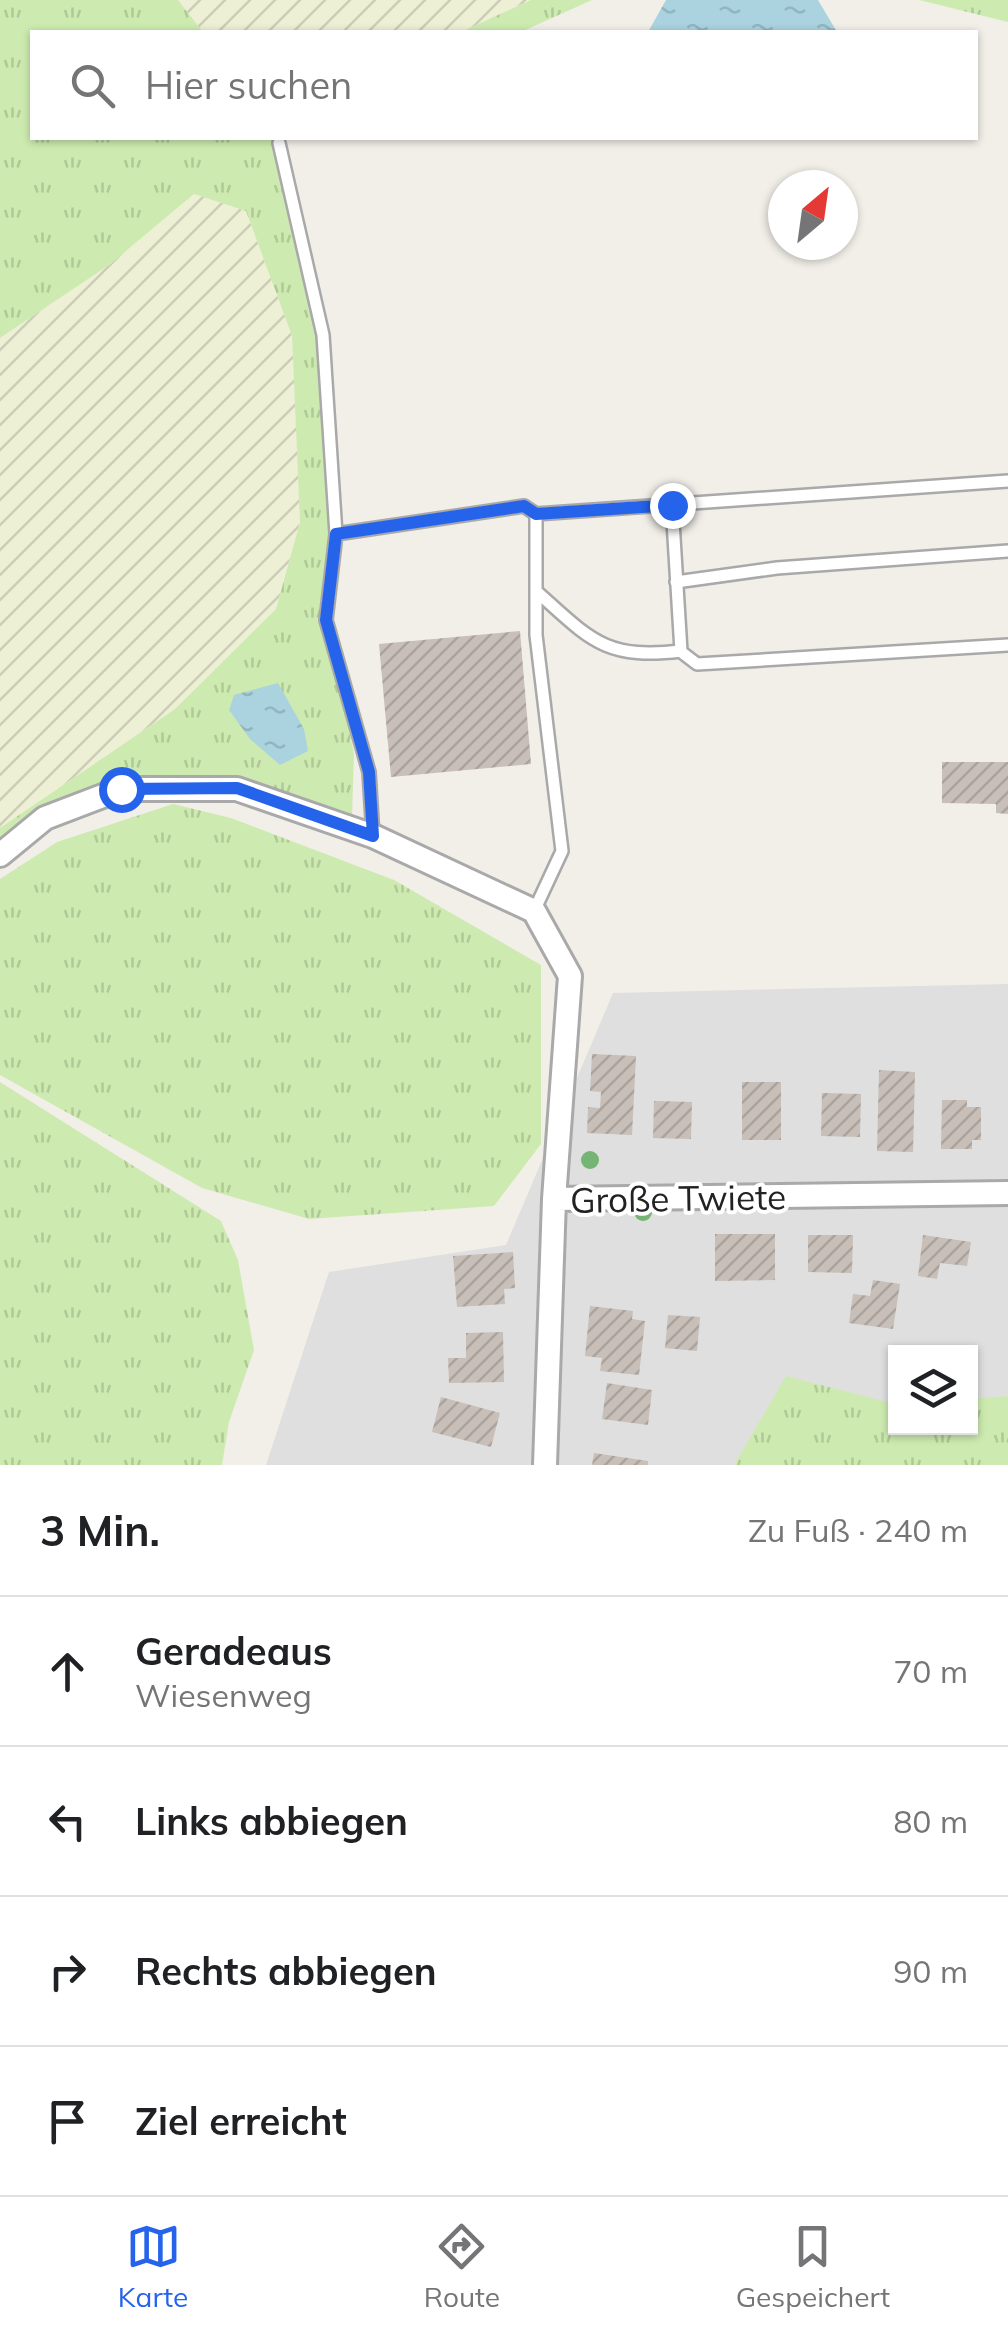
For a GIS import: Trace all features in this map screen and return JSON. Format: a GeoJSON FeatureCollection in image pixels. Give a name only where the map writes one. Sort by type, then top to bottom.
{"type":"FeatureCollection","features":[{"type":"Feature","properties":{"kind":"street"},"geometry":{"type":"LineString","coordinates":[[0,856],[45,818],[121,789],[237,788],[373,836],[534,910],[570,976],[554,1198]]}},
{"type":"Feature","properties":{"kind":"street","name":"Große Twiete"},"geometry":{"type":"LineString","coordinates":[[545,1465],[554,1198],[1008,1193]]}},
{"type":"Feature","properties":{"kind":"lane"},"geometry":{"type":"LineString","coordinates":[[279,143],[323,334],[336,534],[326,620],[369,772],[373,836]]}},
{"type":"Feature","properties":{"kind":"lane"},"geometry":{"type":"LineString","coordinates":[[336,534],[524,506],[536,514],[1008,481]]}},
{"type":"Feature","properties":{"kind":"lane"},"geometry":{"type":"LineString","coordinates":[[672,505],[680,650]]}},
{"type":"Feature","properties":{"kind":"lane"},"geometry":{"type":"LineString","coordinates":[[534,910],[562,851],[536,635],[536,514]]}},
{"type":"Feature","properties":{"kind":"lane"},"geometry":{"type":"LineString","coordinates":[[676,582],[776,568],[1008,550]]}},
{"type":"Feature","properties":{"kind":"lane"},"geometry":{"type":"LineString","coordinates":[[536,591],[580,630],[624,654],[680,650],[697,664],[1008,645]]}},
{"type":"Feature","properties":{"kind":"shaded area"},"geometry":{"type":"Polygon","coordinates":[[[1008,984],[1008,1465],[266,1465],[329,1272],[506,1245],[613,993],[1008,984]]]}},
{"type":"Feature","properties":{"kind":"green space"},"geometry":{"type":"Polygon","coordinates":[[[0,0],[178,0],[201,30],[30,30],[30,140],[286,140],[279,143],[323,335],[336,534],[326,620],[354,754],[352,817],[195,776],[121,784],[0,850],[0,828],[175,709],[276,609],[300,522],[292,336],[246,211],[194,194],[109,265],[0,338],[0,0]]]}},
{"type":"Feature","properties":{"kind":"green space"},"geometry":{"type":"Polygon","coordinates":[[[178,0],[531,0],[465,30],[201,30],[178,0]]]}},
{"type":"Feature","properties":{"kind":"green space"},"geometry":{"type":"Polygon","coordinates":[[[531,0],[592,0],[525,30],[465,30],[531,0]]]}},
{"type":"Feature","properties":{"kind":"green space"},"geometry":{"type":"Polygon","coordinates":[[[919,0],[1008,0],[1008,22],[919,0]]]}},
{"type":"Feature","properties":{"kind":"green space"},"geometry":{"type":"Polygon","coordinates":[[[194,193],[246,211],[292,336],[300,522],[276,609],[175,709],[0,828],[0,338],[109,265],[194,193]]]}},
{"type":"Feature","properties":{"kind":"green space"},"geometry":{"type":"Polygon","coordinates":[[[173,804],[231,818],[394,880],[541,965],[541,1144],[494,1206],[309,1219],[202,1188],[0,1075],[0,879],[57,842],[173,804]]]}},
{"type":"Feature","properties":{"kind":"green space"},"geometry":{"type":"Polygon","coordinates":[[[0,1082],[221,1221],[238,1260],[254,1350],[229,1422],[222,1465],[0,1465],[0,1082]]]}},
{"type":"Feature","properties":{"kind":"green space"},"geometry":{"type":"Polygon","coordinates":[[[786,1376],[888,1402],[888,1435],[978,1435],[978,1398],[1008,1396],[1008,1465],[734,1465],[786,1376]]]}},
{"type":"Feature","properties":{"kind":"water"},"geometry":{"type":"Polygon","coordinates":[[[666,0],[818,0],[836,30],[649,30],[666,0]]]}},
{"type":"Feature","properties":{"kind":"water"},"geometry":{"type":"Polygon","coordinates":[[[278,683],[304,729],[308,751],[280,765],[250,739],[229,710],[234,695],[278,683]]]}},
{"type":"Feature","properties":{"kind":"building"},"geometry":{"type":"Polygon","coordinates":[[[520,631],[531,764],[391,777],[379,644],[520,631]]]}},
{"type":"Feature","properties":{"kind":"building"},"geometry":{"type":"Polygon","coordinates":[[[942,762],[1008,762],[1008,814],[996,813],[996,804],[942,803],[942,762]]]}},
{"type":"Feature","properties":{"kind":"building"},"geometry":{"type":"Polygon","coordinates":[[[592,1054],[636,1056],[632,1135],[587,1133],[588,1107],[600,1108],[601,1092],[590,1091],[592,1054]]]}},
{"type":"Feature","properties":{"kind":"building"},"geometry":{"type":"Polygon","coordinates":[[[879,1070],[915,1072],[913,1152],[877,1151],[879,1070]]]}},
{"type":"Feature","properties":{"kind":"building"},"geometry":{"type":"Polygon","coordinates":[[[742,1082],[781,1082],[781,1140],[742,1140],[742,1082]]]}},
{"type":"Feature","properties":{"kind":"building"},"geometry":{"type":"Polygon","coordinates":[[[822,1093],[861,1094],[860,1137],[821,1136],[822,1093]]]}},
{"type":"Feature","properties":{"kind":"building"},"geometry":{"type":"Polygon","coordinates":[[[942,1100],[967,1100],[967,1107],[981,1107],[981,1140],[972,1140],[972,1149],[941,1149],[942,1100]]]}},
{"type":"Feature","properties":{"kind":"building"},"geometry":{"type":"Polygon","coordinates":[[[654,1101],[692,1102],[691,1139],[653,1138],[654,1101]]]}},
{"type":"Feature","properties":{"kind":"building"},"geometry":{"type":"Polygon","coordinates":[[[715,1234],[775,1234],[775,1280],[715,1281],[715,1234]]]}},
{"type":"Feature","properties":{"kind":"building"},"geometry":{"type":"Polygon","coordinates":[[[808,1235],[853,1235],[852,1273],[808,1272],[808,1235]]]}},
{"type":"Feature","properties":{"kind":"building"},"geometry":{"type":"Polygon","coordinates":[[[923,1235],[971,1242],[967,1266],[940,1263],[937,1279],[918,1276],[923,1235]]]}},
{"type":"Feature","properties":{"kind":"building"},"geometry":{"type":"Polygon","coordinates":[[[513,1252],[515,1288],[504,1289],[505,1304],[457,1307],[453,1256],[513,1252]]]}},
{"type":"Feature","properties":{"kind":"building"},"geometry":{"type":"Polygon","coordinates":[[[873,1280],[900,1284],[893,1329],[849,1323],[853,1294],[870,1296],[873,1280]]]}},
{"type":"Feature","properties":{"kind":"building"},"geometry":{"type":"Polygon","coordinates":[[[590,1306],[633,1311],[632,1319],[645,1321],[639,1375],[600,1371],[602,1358],[585,1356],[590,1306]]]}},
{"type":"Feature","properties":{"kind":"building"},"geometry":{"type":"Polygon","coordinates":[[[668,1315],[700,1317],[697,1351],[665,1348],[668,1315]]]}},
{"type":"Feature","properties":{"kind":"building"},"geometry":{"type":"Polygon","coordinates":[[[503,1332],[504,1382],[449,1383],[448,1358],[466,1358],[466,1333],[503,1332]]]}},
{"type":"Feature","properties":{"kind":"building"},"geometry":{"type":"Polygon","coordinates":[[[607,1383],[652,1390],[648,1425],[602,1419],[607,1383]]]}},
{"type":"Feature","properties":{"kind":"building"},"geometry":{"type":"Polygon","coordinates":[[[441,1397],[500,1413],[491,1447],[432,1432],[441,1397]]]}},
{"type":"Feature","properties":{"kind":"building"},"geometry":{"type":"Polygon","coordinates":[[[594,1453],[648,1461],[648,1465],[592,1465],[594,1453]]]}},
{"type":"Feature","properties":{"kind":"route"},"geometry":{"type":"LineString","coordinates":[[121,789],[237,788],[373,836],[369,772],[326,620],[336,534],[524,506],[536,514],[672,505]]}}]}
